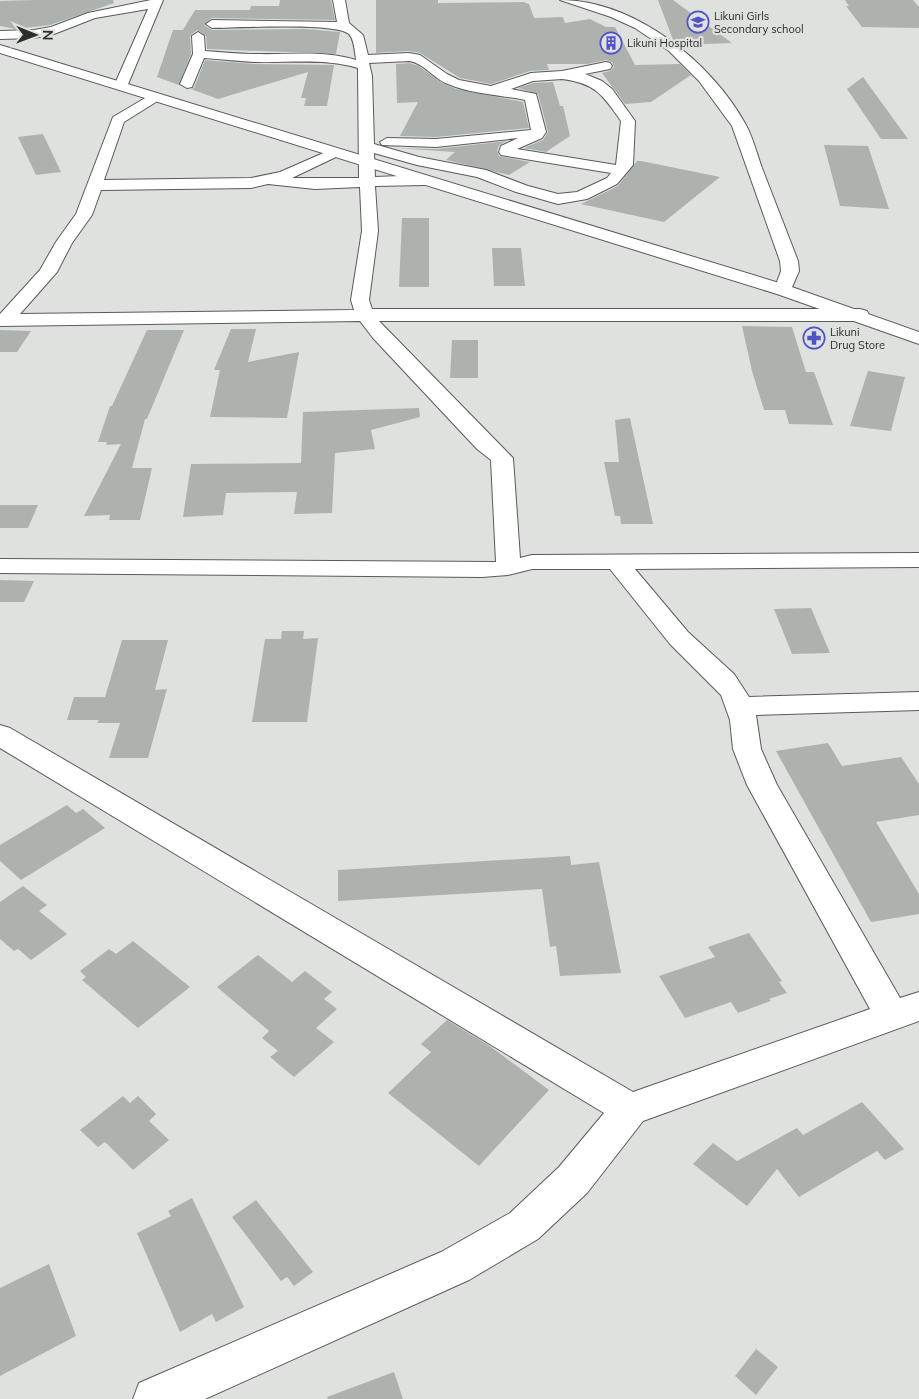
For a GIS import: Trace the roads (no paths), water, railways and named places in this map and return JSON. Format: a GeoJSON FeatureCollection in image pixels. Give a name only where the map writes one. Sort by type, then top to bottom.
{"type":"FeatureCollection","features":[{"type":"Feature","properties":{"kind":"street"},"geometry":{"type":"LineString","coordinates":[[339,0],[342,24],[357,35],[359,52],[364,63],[370,231],[360,300],[365,315],[380,334],[485,444],[502,458],[508,568]]}},
{"type":"Feature","properties":{"kind":"street"},"geometry":{"type":"LineString","coordinates":[[566,0],[608,12],[634,23],[685,60],[720,96],[739,126],[789,261],[790,272],[783,290]]}},
{"type":"Feature","properties":{"kind":"street"},"geometry":{"type":"LineString","coordinates":[[0,36],[34,34],[54,30],[92,15],[156,2]]}},
{"type":"Feature","properties":{"kind":"street"},"geometry":{"type":"LineString","coordinates":[[121,86],[156,2]]}},
{"type":"Feature","properties":{"kind":"street"},"geometry":{"type":"LineString","coordinates":[[212,24],[327,24],[346,27]]}},
{"type":"Feature","properties":{"kind":"street"},"geometry":{"type":"LineString","coordinates":[[188,84],[199,54],[197,34]]}},
{"type":"Feature","properties":{"kind":"street"},"geometry":{"type":"LineString","coordinates":[[0,36],[16,46],[24,57]]}},
{"type":"Feature","properties":{"kind":"street"},"geometry":{"type":"LineString","coordinates":[[0,50],[335,152],[417,161],[481,173],[522,189],[558,199],[581,196],[618,177],[618,170]]}},
{"type":"Feature","properties":{"kind":"street"},"geometry":{"type":"LineString","coordinates":[[199,54],[255,58],[310,56],[364,63],[409,57],[420,58],[442,77],[456,84],[532,97],[539,132]]}},
{"type":"Feature","properties":{"kind":"street"},"geometry":{"type":"LineString","coordinates":[[483,88],[513,85],[531,78],[562,75],[606,66]]}},
{"type":"Feature","properties":{"kind":"street"},"geometry":{"type":"LineString","coordinates":[[562,75],[580,77],[597,84],[607,92],[628,121],[625,165],[618,170]]}},
{"type":"Feature","properties":{"kind":"street"},"geometry":{"type":"LineString","coordinates":[[3,320],[48,272],[64,242],[84,215],[118,120],[157,97]]}},
{"type":"Feature","properties":{"kind":"street"},"geometry":{"type":"LineString","coordinates":[[368,155],[390,140],[436,143],[539,132]]}},
{"type":"Feature","properties":{"kind":"street"},"geometry":{"type":"LineString","coordinates":[[539,132],[537,135],[511,145],[506,149],[506,152],[569,163],[605,166],[618,170]]}},
{"type":"Feature","properties":{"kind":"street"},"geometry":{"type":"LineString","coordinates":[[270,181],[335,152]]}},
{"type":"Feature","properties":{"kind":"street"},"geometry":{"type":"LineString","coordinates":[[368,155],[425,180],[783,290],[919,338]]}},
{"type":"Feature","properties":{"kind":"street"},"geometry":{"type":"LineString","coordinates":[[96,185],[229,185],[270,181],[315,184],[425,180]]}},
{"type":"Feature","properties":{"kind":"street"},"geometry":{"type":"LineString","coordinates":[[3,320],[365,315],[860,316]]}},
{"type":"Feature","properties":{"kind":"street"},"geometry":{"type":"LineString","coordinates":[[0,566],[472,570],[508,568],[532,562],[919,560]]}},
{"type":"Feature","properties":{"kind":"street"},"geometry":{"type":"LineString","coordinates":[[155,1399],[455,1266],[524,1226],[573,1180],[630,1109],[905,1011],[762,785],[747,749],[740,706],[734,693],[724,680],[680,638],[616,562]]}},
{"type":"Feature","properties":{"kind":"street"},"geometry":{"type":"LineString","coordinates":[[740,706],[919,701]]}},
{"type":"Feature","properties":{"kind":"street"},"geometry":{"type":"LineString","coordinates":[[0,735],[630,1109]]}},
{"type":"Feature","properties":{"kind":"place","name":"Likuni Girls Secondary school"},"geometry":{"type":"Point","coordinates":[698,22]}},
{"type":"Feature","properties":{"kind":"place","name":"Likuni Hospital"},"geometry":{"type":"Point","coordinates":[611,43]}},
{"type":"Feature","properties":{"kind":"place","name":"Likuni Drug Store"},"geometry":{"type":"Point","coordinates":[814,338]}}]}
